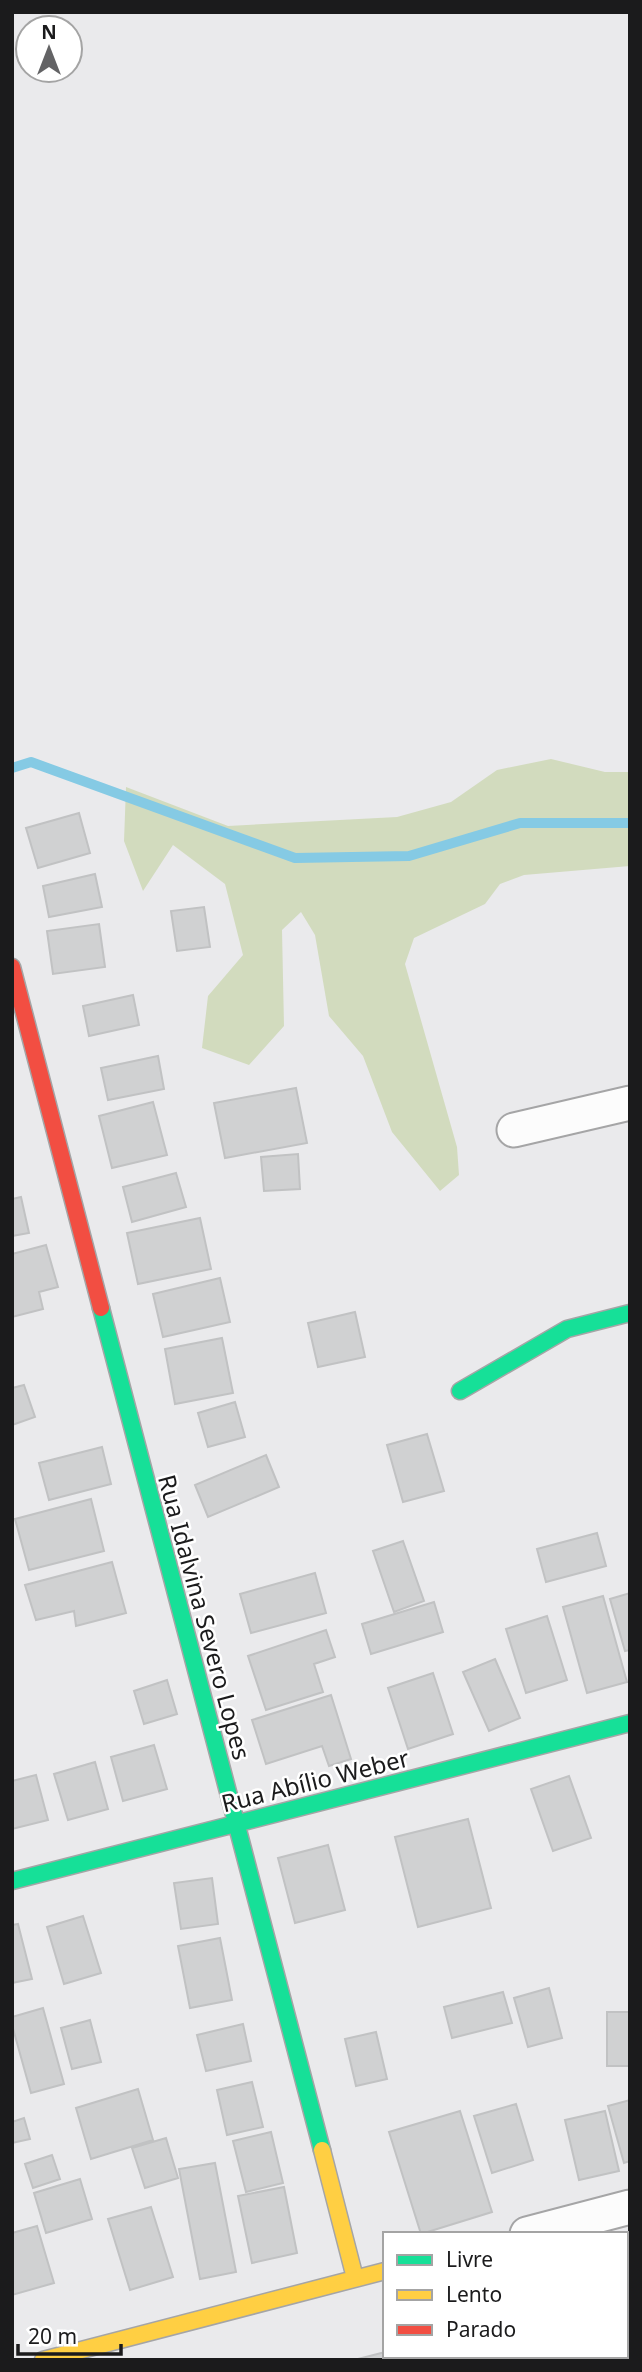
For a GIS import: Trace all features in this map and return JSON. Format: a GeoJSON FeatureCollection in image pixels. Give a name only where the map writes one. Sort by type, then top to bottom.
{"type":"FeatureCollection","features":[{"type":"Feature","properties":{"kind":"street","name":"Rua Idalvina Severo Lopes"},"geometry":{"type":"LineString","coordinates":[[12,967],[355,2278]]}},
{"type":"Feature","properties":{"kind":"street"},"geometry":{"type":"LineString","coordinates":[[513,1130],[630,1103]]}},
{"type":"Feature","properties":{"kind":"street"},"geometry":{"type":"LineString","coordinates":[[460,1391],[567,1329],[630,1313]]}},
{"type":"Feature","properties":{"kind":"street","name":"Rua Abílio Weber"},"geometry":{"type":"LineString","coordinates":[[12,1881],[630,1723]]}},
{"type":"Feature","properties":{"kind":"street"},"geometry":{"type":"LineString","coordinates":[[535,2232],[630,2207]]}},
{"type":"Feature","properties":{"kind":"street"},"geometry":{"type":"LineString","coordinates":[[43,2360],[383,2271]]}},
{"type":"Feature","properties":{"kind":"green space"},"geometry":{"type":"Polygon","coordinates":[[[551,759],[605,772],[630,772],[630,866],[524,875],[500,884],[485,904],[414,938],[405,964],[457,1147],[459,1175],[440,1191],[392,1132],[363,1056],[329,1016],[315,935],[301,912],[282,930],[284,1026],[249,1065],[202,1048],[208,996],[243,955],[225,884],[173,845],[143,891],[124,841],[126,787],[228,826],[397,817],[451,802],[497,770],[551,759]]]}},
{"type":"Feature","properties":{"kind":"building"},"geometry":{"type":"Polygon","coordinates":[[[79,813],[90,853],[38,868],[26,828],[79,813]]]}},
{"type":"Feature","properties":{"kind":"building"},"geometry":{"type":"Polygon","coordinates":[[[95,874],[102,907],[49,917],[43,886],[95,874]]]}},
{"type":"Feature","properties":{"kind":"building"},"geometry":{"type":"Polygon","coordinates":[[[204,907],[210,947],[177,951],[171,911],[204,907]]]}},
{"type":"Feature","properties":{"kind":"building"},"geometry":{"type":"Polygon","coordinates":[[[99,924],[105,967],[53,974],[47,931],[99,924]]]}},
{"type":"Feature","properties":{"kind":"building"},"geometry":{"type":"Polygon","coordinates":[[[133,995],[139,1025],[89,1036],[83,1006],[133,995]]]}},
{"type":"Feature","properties":{"kind":"building"},"geometry":{"type":"Polygon","coordinates":[[[158,1056],[164,1089],[108,1100],[101,1068],[158,1056]]]}},
{"type":"Feature","properties":{"kind":"building"},"geometry":{"type":"Polygon","coordinates":[[[296,1088],[307,1143],[225,1158],[214,1103],[296,1088]]]}},
{"type":"Feature","properties":{"kind":"building"},"geometry":{"type":"Polygon","coordinates":[[[153,1102],[167,1155],[112,1168],[99,1116],[153,1102]]]}},
{"type":"Feature","properties":{"kind":"building"},"geometry":{"type":"Polygon","coordinates":[[[298,1154],[300,1189],[264,1191],[261,1157],[298,1154]]]}},
{"type":"Feature","properties":{"kind":"building"},"geometry":{"type":"Polygon","coordinates":[[[176,1173],[186,1207],[132,1222],[123,1187],[176,1173]]]}},
{"type":"Feature","properties":{"kind":"building"},"geometry":{"type":"Polygon","coordinates":[[[21,1197],[29,1233],[12,1236],[12,1199],[21,1197]]]}},
{"type":"Feature","properties":{"kind":"building"},"geometry":{"type":"Polygon","coordinates":[[[200,1218],[211,1269],[138,1284],[127,1233],[200,1218]]]}},
{"type":"Feature","properties":{"kind":"building"},"geometry":{"type":"Polygon","coordinates":[[[46,1245],[58,1287],[39,1292],[43,1309],[12,1317],[12,1254],[46,1245]]]}},
{"type":"Feature","properties":{"kind":"building"},"geometry":{"type":"Polygon","coordinates":[[[220,1278],[230,1322],[163,1337],[153,1294],[220,1278]]]}},
{"type":"Feature","properties":{"kind":"building"},"geometry":{"type":"Polygon","coordinates":[[[355,1312],[365,1357],[318,1367],[308,1323],[355,1312]]]}},
{"type":"Feature","properties":{"kind":"building"},"geometry":{"type":"Polygon","coordinates":[[[222,1338],[233,1393],[175,1404],[165,1349],[222,1338]]]}},
{"type":"Feature","properties":{"kind":"building"},"geometry":{"type":"Polygon","coordinates":[[[24,1385],[35,1417],[12,1425],[12,1388],[24,1385]]]}},
{"type":"Feature","properties":{"kind":"building"},"geometry":{"type":"Polygon","coordinates":[[[235,1402],[245,1437],[208,1447],[198,1413],[235,1402]]]}},
{"type":"Feature","properties":{"kind":"building"},"geometry":{"type":"Polygon","coordinates":[[[427,1434],[444,1491],[403,1502],[387,1445],[427,1434]]]}},
{"type":"Feature","properties":{"kind":"building"},"geometry":{"type":"Polygon","coordinates":[[[102,1447],[111,1484],[49,1500],[39,1463],[102,1447]]]}},
{"type":"Feature","properties":{"kind":"building"},"geometry":{"type":"Polygon","coordinates":[[[266,1455],[279,1487],[208,1517],[195,1485],[266,1455]]]}},
{"type":"Feature","properties":{"kind":"building"},"geometry":{"type":"Polygon","coordinates":[[[91,1499],[104,1551],[29,1570],[15,1519],[91,1499]]]}},
{"type":"Feature","properties":{"kind":"building"},"geometry":{"type":"Polygon","coordinates":[[[597,1533],[606,1566],[546,1582],[537,1549],[597,1533]]]}},
{"type":"Feature","properties":{"kind":"building"},"geometry":{"type":"Polygon","coordinates":[[[403,1541],[424,1601],[394,1612],[373,1551],[403,1541]]]}},
{"type":"Feature","properties":{"kind":"building"},"geometry":{"type":"Polygon","coordinates":[[[112,1562],[126,1613],[76,1626],[74,1611],[36,1620],[25,1585],[112,1562]]]}},
{"type":"Feature","properties":{"kind":"building"},"geometry":{"type":"Polygon","coordinates":[[[315,1573],[326,1613],[251,1633],[240,1594],[315,1573]]]}},
{"type":"Feature","properties":{"kind":"building"},"geometry":{"type":"Polygon","coordinates":[[[630,1593],[630,1650],[625,1651],[610,1599],[630,1593]]]}},
{"type":"Feature","properties":{"kind":"building"},"geometry":{"type":"Polygon","coordinates":[[[603,1596],[627,1682],[587,1693],[563,1607],[603,1596]]]}},
{"type":"Feature","properties":{"kind":"building"},"geometry":{"type":"Polygon","coordinates":[[[434,1602],[443,1632],[371,1654],[362,1624],[434,1602]]]}},
{"type":"Feature","properties":{"kind":"building"},"geometry":{"type":"Polygon","coordinates":[[[547,1616],[567,1680],[526,1693],[506,1629],[547,1616]]]}},
{"type":"Feature","properties":{"kind":"building"},"geometry":{"type":"Polygon","coordinates":[[[326,1630],[335,1657],[314,1664],[323,1692],[266,1710],[248,1656],[326,1630]]]}},
{"type":"Feature","properties":{"kind":"building"},"geometry":{"type":"Polygon","coordinates":[[[495,1659],[520,1718],[489,1731],[463,1672],[495,1659]]]}},
{"type":"Feature","properties":{"kind":"building"},"geometry":{"type":"Polygon","coordinates":[[[433,1673],[453,1734],[408,1749],[388,1688],[433,1673]]]}},
{"type":"Feature","properties":{"kind":"building"},"geometry":{"type":"Polygon","coordinates":[[[167,1680],[177,1714],[144,1724],[134,1691],[167,1680]]]}},
{"type":"Feature","properties":{"kind":"building"},"geometry":{"type":"Polygon","coordinates":[[[331,1695],[351,1759],[329,1766],[322,1746],[266,1764],[252,1720],[331,1695]]]}},
{"type":"Feature","properties":{"kind":"building"},"geometry":{"type":"Polygon","coordinates":[[[154,1745],[167,1789],[123,1801],[111,1757],[154,1745]]]}},
{"type":"Feature","properties":{"kind":"building"},"geometry":{"type":"Polygon","coordinates":[[[95,1762],[108,1809],[68,1820],[54,1774],[95,1762]]]}},
{"type":"Feature","properties":{"kind":"building"},"geometry":{"type":"Polygon","coordinates":[[[36,1775],[48,1820],[12,1829],[12,1781],[36,1775]]]}},
{"type":"Feature","properties":{"kind":"building"},"geometry":{"type":"Polygon","coordinates":[[[569,1776],[591,1838],[553,1851],[531,1789],[569,1776]]]}},
{"type":"Feature","properties":{"kind":"building"},"geometry":{"type":"Polygon","coordinates":[[[468,1819],[491,1908],[418,1927],[395,1837],[468,1819]]]}},
{"type":"Feature","properties":{"kind":"building"},"geometry":{"type":"Polygon","coordinates":[[[328,1845],[345,1910],[295,1923],[278,1858],[328,1845]]]}},
{"type":"Feature","properties":{"kind":"building"},"geometry":{"type":"Polygon","coordinates":[[[212,1878],[218,1924],[181,1929],[174,1883],[212,1878]]]}},
{"type":"Feature","properties":{"kind":"building"},"geometry":{"type":"Polygon","coordinates":[[[83,1916],[101,1973],[64,1984],[47,1927],[83,1916]]]}},
{"type":"Feature","properties":{"kind":"building"},"geometry":{"type":"Polygon","coordinates":[[[18,1924],[32,1979],[12,1983],[12,1925],[18,1924]]]}},
{"type":"Feature","properties":{"kind":"building"},"geometry":{"type":"Polygon","coordinates":[[[220,1938],[232,2000],[190,2008],[178,1946],[220,1938]]]}},
{"type":"Feature","properties":{"kind":"building"},"geometry":{"type":"Polygon","coordinates":[[[549,1988],[562,2038],[528,2047],[514,1998],[549,1988]]]}},
{"type":"Feature","properties":{"kind":"building"},"geometry":{"type":"Polygon","coordinates":[[[503,1992],[512,2023],[452,2038],[444,2007],[503,1992]]]}},
{"type":"Feature","properties":{"kind":"building"},"geometry":{"type":"Polygon","coordinates":[[[43,2008],[64,2084],[31,2093],[12,2017],[43,2008]]]}},
{"type":"Feature","properties":{"kind":"building"},"geometry":{"type":"Polygon","coordinates":[[[607,2012],[630,2012],[630,2066],[607,2066],[607,2012]]]}},
{"type":"Feature","properties":{"kind":"building"},"geometry":{"type":"Polygon","coordinates":[[[90,2020],[101,2062],[72,2069],[61,2028],[90,2020]]]}},
{"type":"Feature","properties":{"kind":"building"},"geometry":{"type":"Polygon","coordinates":[[[243,2024],[251,2061],[206,2071],[197,2035],[243,2024]]]}},
{"type":"Feature","properties":{"kind":"building"},"geometry":{"type":"Polygon","coordinates":[[[376,2032],[387,2079],[356,2086],[345,2039],[376,2032]]]}},
{"type":"Feature","properties":{"kind":"building"},"geometry":{"type":"Polygon","coordinates":[[[252,2082],[263,2127],[227,2135],[217,2090],[252,2082]]]}},
{"type":"Feature","properties":{"kind":"building"},"geometry":{"type":"Polygon","coordinates":[[[138,2089],[153,2140],[91,2159],[76,2108],[138,2089]]]}},
{"type":"Feature","properties":{"kind":"building"},"geometry":{"type":"Polygon","coordinates":[[[630,2100],[630,2161],[624,2163],[608,2106],[630,2100]]]}},
{"type":"Feature","properties":{"kind":"building"},"geometry":{"type":"Polygon","coordinates":[[[516,2104],[533,2160],[492,2173],[474,2116],[516,2104]]]}},
{"type":"Feature","properties":{"kind":"building"},"geometry":{"type":"Polygon","coordinates":[[[460,2111],[492,2212],[420,2232],[389,2132],[460,2111]]]}},
{"type":"Feature","properties":{"kind":"building"},"geometry":{"type":"Polygon","coordinates":[[[605,2111],[619,2171],[579,2180],[565,2120],[605,2111]]]}},
{"type":"Feature","properties":{"kind":"building"},"geometry":{"type":"Polygon","coordinates":[[[24,2118],[30,2139],[12,2143],[12,2122],[24,2118]]]}},
{"type":"Feature","properties":{"kind":"building"},"geometry":{"type":"Polygon","coordinates":[[[271,2132],[283,2183],[246,2192],[233,2141],[271,2132]]]}},
{"type":"Feature","properties":{"kind":"building"},"geometry":{"type":"Polygon","coordinates":[[[166,2138],[178,2178],[145,2188],[132,2148],[166,2138]]]}},
{"type":"Feature","properties":{"kind":"building"},"geometry":{"type":"Polygon","coordinates":[[[52,2155],[60,2179],[33,2188],[25,2164],[52,2155]]]}},
{"type":"Feature","properties":{"kind":"building"},"geometry":{"type":"Polygon","coordinates":[[[215,2163],[236,2272],[200,2279],[179,2169],[215,2163]]]}},
{"type":"Feature","properties":{"kind":"building"},"geometry":{"type":"Polygon","coordinates":[[[80,2179],[92,2219],[46,2233],[34,2193],[80,2179]]]}},
{"type":"Feature","properties":{"kind":"building"},"geometry":{"type":"Polygon","coordinates":[[[284,2187],[297,2253],[252,2263],[238,2196],[284,2187]]]}},
{"type":"Feature","properties":{"kind":"building"},"geometry":{"type":"Polygon","coordinates":[[[151,2207],[173,2277],[130,2290],[108,2219],[151,2207]]]}},
{"type":"Feature","properties":{"kind":"building"},"geometry":{"type":"Polygon","coordinates":[[[37,2226],[54,2283],[12,2295],[12,2233],[37,2226]]]}},
{"type":"Feature","properties":{"kind":"building"},"geometry":{"type":"Polygon","coordinates":[[[628,2272],[630,2360],[608,2360],[628,2358],[628,2272]]]}},
{"type":"Feature","properties":{"kind":"building"},"geometry":{"type":"Polygon","coordinates":[[[383,2353],[383,2358],[390,2358],[390,2360],[354,2360],[383,2353]]]}},
{"type":"Feature","properties":{"kind":"building"},"geometry":{"type":"Polygon","coordinates":[[[472,2358],[527,2360],[472,2360],[472,2358]]]}},
{"type":"Feature","properties":{"kind":"waterway"},"geometry":{"type":"LineString","coordinates":[[12,768],[31,762],[295,858],[409,856],[520,823],[630,823]]}},
{"type":"Feature","properties":{"kind":"traffic: fast"},"geometry":{"type":"LineString","coordinates":[[101,1308],[322,2150]]}},
{"type":"Feature","properties":{"kind":"traffic: fast"},"geometry":{"type":"LineString","coordinates":[[460,1391],[567,1329],[630,1313]]}},
{"type":"Feature","properties":{"kind":"traffic: fast"},"geometry":{"type":"LineString","coordinates":[[12,1881],[630,1723]]}},
{"type":"Feature","properties":{"kind":"traffic: slow"},"geometry":{"type":"LineString","coordinates":[[322,2150],[355,2278]]}},
{"type":"Feature","properties":{"kind":"traffic: slow"},"geometry":{"type":"LineString","coordinates":[[43,2360],[383,2272]]}},
{"type":"Feature","properties":{"kind":"traffic: jam"},"geometry":{"type":"LineString","coordinates":[[12,967],[101,1308]]}}]}
